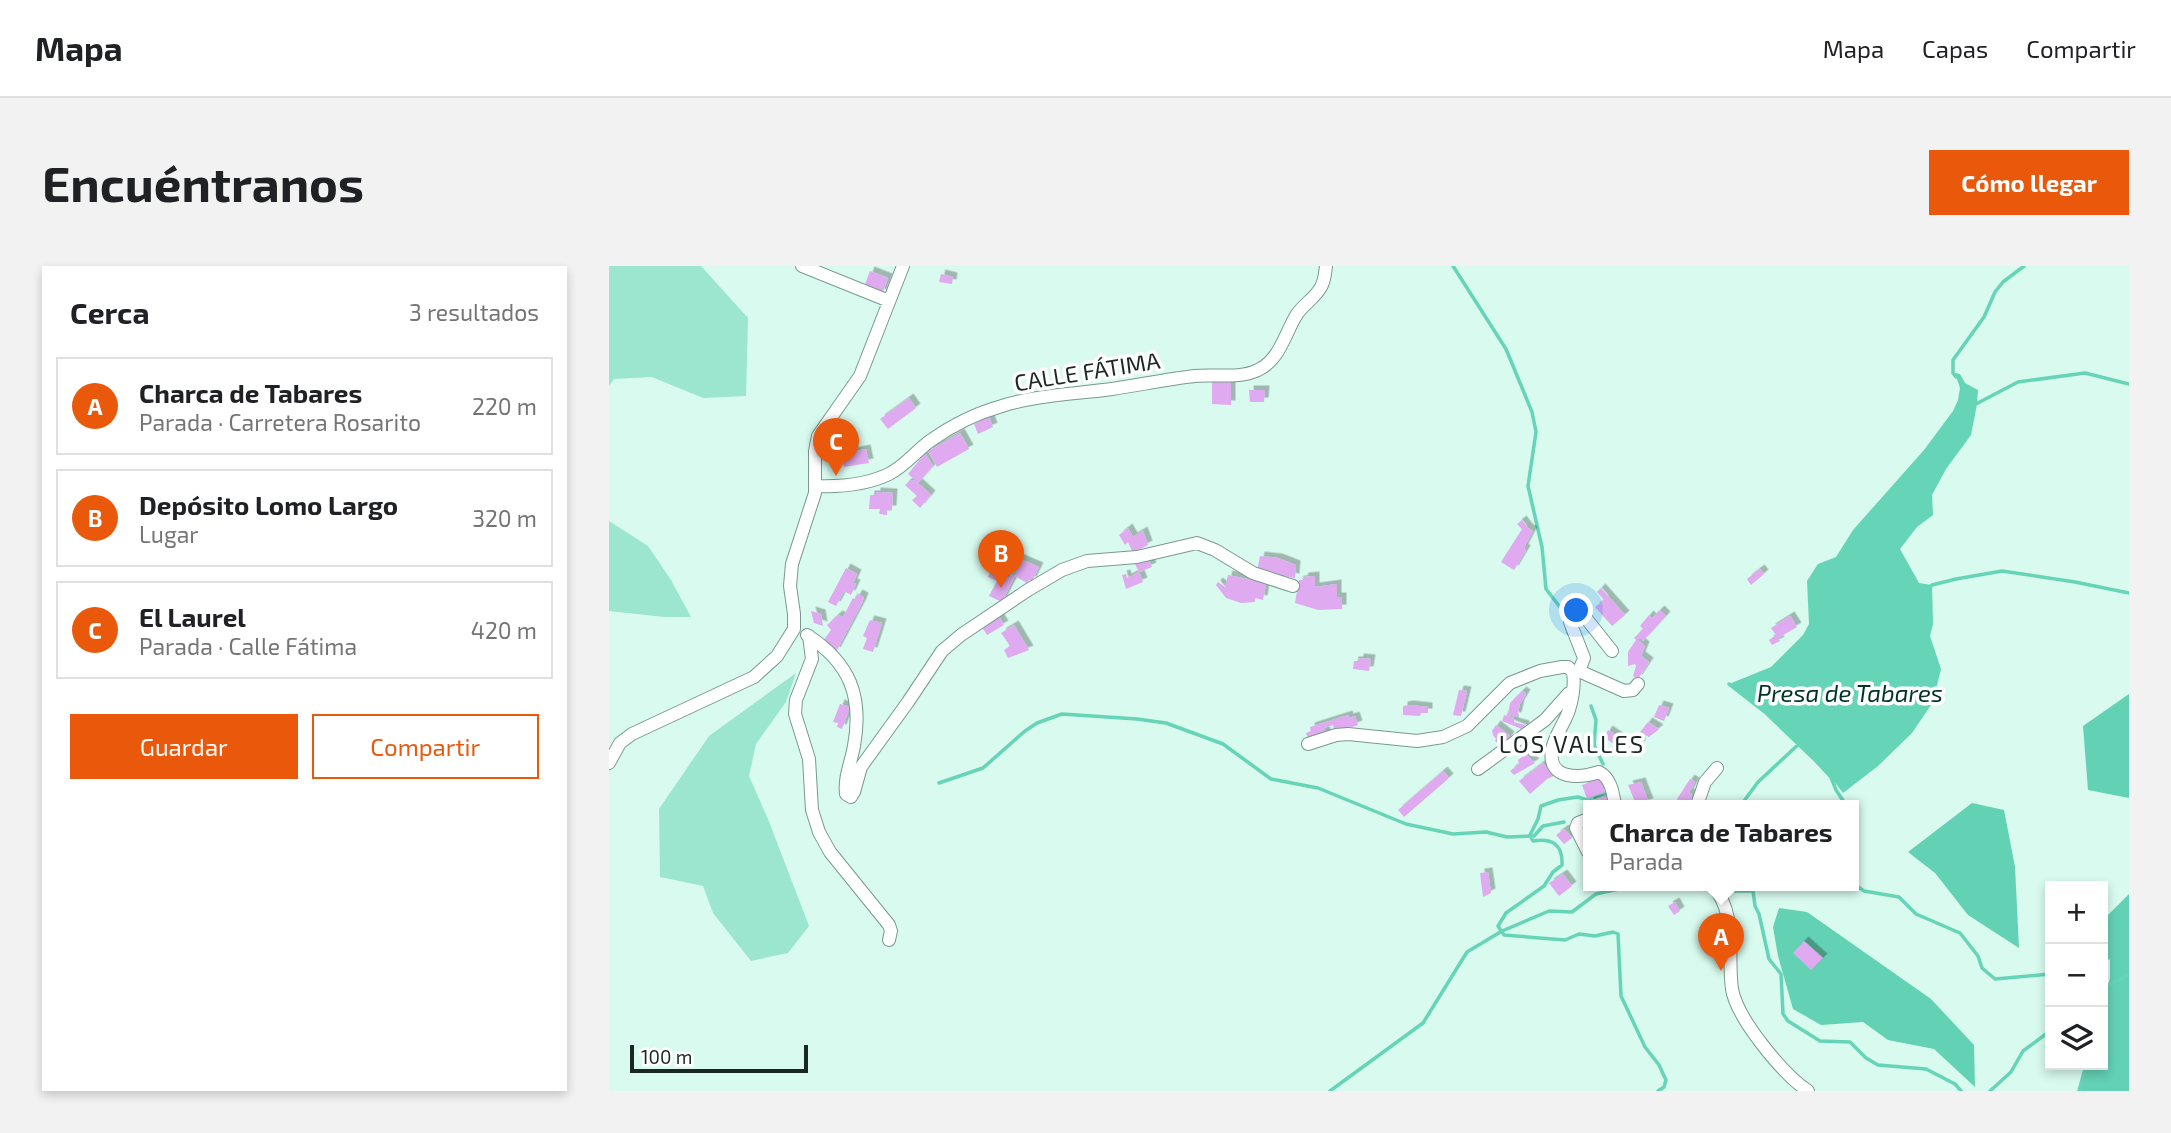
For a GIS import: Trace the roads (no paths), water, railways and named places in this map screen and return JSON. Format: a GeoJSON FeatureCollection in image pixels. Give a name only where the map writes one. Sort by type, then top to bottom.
{"type":"FeatureCollection","features":[{"type":"Feature","properties":{"kind":"street"},"geometry":{"type":"LineString","coordinates":[[802,266],[889,301]]}},
{"type":"Feature","properties":{"kind":"street"},"geometry":{"type":"LineString","coordinates":[[609,763],[620,743],[632,734],[743,683],[761,672],[777,656],[794,629],[790,586],[792,564],[816,486],[818,436],[860,376],[903,266]]}},
{"type":"Feature","properties":{"kind":"street","name":"CALLE FÁTIMA"},"geometry":{"type":"LineString","coordinates":[[816,486],[853,484],[889,473],[949,429],[1005,405],[1183,377],[1239,375],[1258,370],[1271,360],[1297,314],[1320,289],[1326,266]]}},
{"type":"Feature","properties":{"kind":"street"},"geometry":{"type":"LineString","coordinates":[[794,629],[809,636],[842,666],[856,693],[855,744],[845,780],[846,794],[851,797],[857,774],[871,751],[942,651],[961,635],[1047,578],[1087,561],[1137,557],[1191,543],[1202,544],[1215,550],[1253,573],[1293,586]]}},
{"type":"Feature","properties":{"kind":"street"},"geometry":{"type":"LineString","coordinates":[[1612,651],[1581,612],[1571,612],[1570,622],[1584,658],[1576,672],[1567,716],[1552,748],[1552,760],[1556,769],[1572,777],[1599,772],[1604,774],[1614,800]]}},
{"type":"Feature","properties":{"kind":"street"},"geometry":{"type":"LineString","coordinates":[[809,636],[811,659],[796,700],[795,714],[809,759],[812,810],[829,852],[889,925],[890,940]]}},
{"type":"Feature","properties":{"kind":"street"},"geometry":{"type":"LineString","coordinates":[[1308,744],[1348,734],[1417,741],[1443,737],[1467,726],[1505,686],[1517,679],[1562,667],[1569,667],[1625,691],[1633,690],[1638,684]]}},
{"type":"Feature","properties":{"kind":"street"},"geometry":{"type":"LineString","coordinates":[[1478,769],[1545,720],[1574,692]]}},
{"type":"Feature","properties":{"kind":"street"},"geometry":{"type":"LineString","coordinates":[[1699,800],[1705,782],[1717,768]]}},
{"type":"Feature","properties":{"kind":"street"},"geometry":{"type":"LineString","coordinates":[[1583,821],[1578,823],[1576,828],[1583,841]]}},
{"type":"Feature","properties":{"kind":"street"},"geometry":{"type":"LineString","coordinates":[[1717,891],[1722,898],[1727,915],[1732,991],[1737,1005],[1752,1032],[1793,1079],[1808,1091]]}},
{"type":"Feature","properties":{"kind":"water","name":"Presa de Tabares"},"geometry":{"type":"Polygon","coordinates":[[[1955,373],[1960,374],[1965,383],[1978,390],[1971,435],[1946,469],[1932,495],[1933,515],[1917,527],[1900,549],[1919,583],[1932,585],[1933,624],[1930,636],[1941,669],[1933,702],[1912,733],[1878,766],[1843,793],[1790,735],[1729,684],[1771,667],[1803,635],[1809,624],[1807,581],[1818,564],[1836,557],[1853,530],[1924,450],[1953,411],[1960,388],[1955,373]]]}},
{"type":"Feature","properties":{"kind":"waterway"},"geometry":{"type":"LineString","coordinates":[[1453,266],[1506,349],[1532,412],[1536,432],[1528,486],[1542,547],[1546,589],[1563,611],[1568,633]]}},
{"type":"Feature","properties":{"kind":"waterway"},"geometry":{"type":"LineString","coordinates":[[1956,377],[1953,373],[1953,360],[1984,317],[1995,292],[2003,282],[2024,266]]}},
{"type":"Feature","properties":{"kind":"waterway"},"geometry":{"type":"LineString","coordinates":[[1974,405],[2018,382],[2085,373],[2129,384]]}},
{"type":"Feature","properties":{"kind":"waterway"},"geometry":{"type":"LineString","coordinates":[[1929,588],[1956,579],[2002,571],[2129,593]]}},
{"type":"Feature","properties":{"kind":"waterway"},"geometry":{"type":"LineString","coordinates":[[1729,684],[1765,712],[1815,760],[1831,777],[1843,800]]}},
{"type":"Feature","properties":{"kind":"waterway"},"geometry":{"type":"LineString","coordinates":[[1591,706],[1596,720],[1594,745],[1603,764]]}},
{"type":"Feature","properties":{"kind":"waterway"},"geometry":{"type":"LineString","coordinates":[[939,783],[983,768],[1025,731],[1037,723],[1062,714],[1166,723],[1223,744],[1271,779],[1318,788],[1406,824],[1453,834],[1486,832],[1507,837],[1534,836],[1543,826],[1564,822]]}},
{"type":"Feature","properties":{"kind":"waterway"},"geometry":{"type":"LineString","coordinates":[[1745,800],[1758,782],[1801,742]]}},
{"type":"Feature","properties":{"kind":"waterway"},"geometry":{"type":"LineString","coordinates":[[1608,792],[1587,800],[1578,797],[1541,806],[1530,835],[1533,841],[1555,844],[1561,852],[1562,865],[1553,872],[1544,886],[1506,913],[1498,926],[1504,935],[1565,940],[1579,934],[1618,934],[1621,996],[1645,1047],[1659,1065],[1666,1080],[1664,1087],[1658,1091]]}},
{"type":"Feature","properties":{"kind":"waterway"},"geometry":{"type":"LineString","coordinates":[[1859,888],[1864,891],[1899,897],[1916,914],[1960,933],[1978,956],[1982,968],[1995,979],[2045,974]]}},
{"type":"Feature","properties":{"kind":"waterway"},"geometry":{"type":"LineString","coordinates":[[1330,1091],[1423,1023],[1467,952],[1502,931],[1549,911],[1572,912],[1596,894],[1609,891]]}},
{"type":"Feature","properties":{"kind":"waterway"},"geometry":{"type":"LineString","coordinates":[[1725,891],[1753,891]]}},
{"type":"Feature","properties":{"kind":"waterway"},"geometry":{"type":"LineString","coordinates":[[1753,891],[1769,959],[1781,974],[1783,1014],[1788,1021],[1820,1041],[1850,1042],[1866,1058],[1878,1065],[1926,1069],[1955,1084],[1961,1091]]}},
{"type":"Feature","properties":{"kind":"waterway"},"geometry":{"type":"LineString","coordinates":[[2108,986],[2129,975]]}},
{"type":"Feature","properties":{"kind":"waterway"},"geometry":{"type":"LineString","coordinates":[[1990,1091],[2011,1072],[2023,1051],[2045,1035]]}},
{"type":"Feature","properties":{"kind":"waterway"},"geometry":{"type":"LineString","coordinates":[[2079,1091],[2085,1070]]}},
{"type":"Feature","properties":{"kind":"place","name":"El Laurel"},"geometry":{"type":"Point","coordinates":[836,476]}},
{"type":"Feature","properties":{"kind":"place","name":"Depósito Lomo Largo"},"geometry":{"type":"Point","coordinates":[1001,588]}},
{"type":"Feature","properties":{"kind":"place","name":"Charca de Tabares"},"geometry":{"type":"Point","coordinates":[1721,971]}},
{"type":"Feature","properties":{"kind":"district","name":"LOS VALLES"},"geometry":{"type":"Point","coordinates":[1572,743]}}]}
